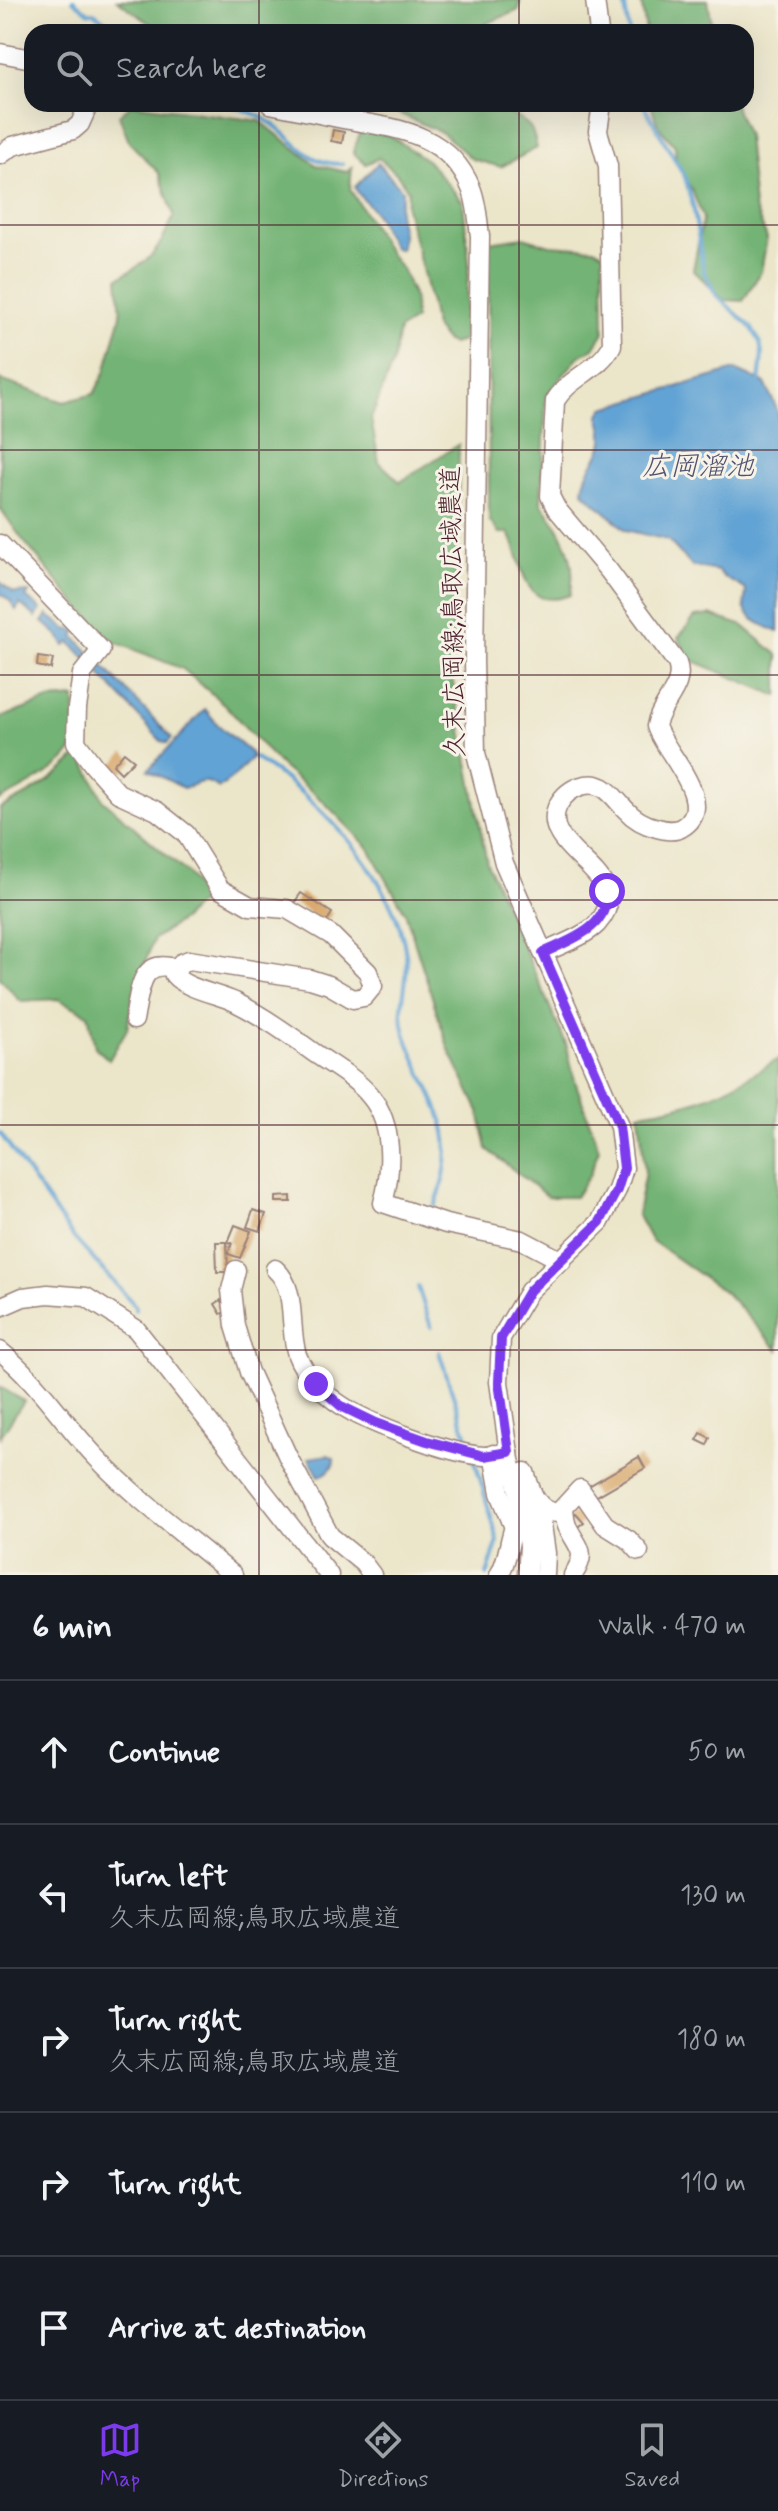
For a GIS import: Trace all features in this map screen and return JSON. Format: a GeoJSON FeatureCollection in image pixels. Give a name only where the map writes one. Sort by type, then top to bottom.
{"type":"FeatureCollection","features":[{"type":"Feature","properties":{"kind":"street"},"geometry":{"type":"LineString","coordinates":[[595,0],[598,24]]}},
{"type":"Feature","properties":{"kind":"street"},"geometry":{"type":"LineString","coordinates":[[0,53],[24,58]]}},
{"type":"Feature","properties":{"kind":"street"},"geometry":{"type":"LineString","coordinates":[[0,155],[13,146],[73,130],[85,112]]}},
{"type":"Feature","properties":{"kind":"street","name":"久末広岡線;鳥取広域農道"},"geometry":{"type":"LineString","coordinates":[[311,112],[413,132],[439,146],[471,188],[480,236],[474,660],[476,753],[504,863],[619,1126],[624,1168],[617,1190],[600,1222],[529,1291],[501,1338],[499,1382],[508,1456],[525,1513],[529,1546],[527,1575]]}},
{"type":"Feature","properties":{"kind":"street"},"geometry":{"type":"LineString","coordinates":[[543,953],[595,926],[606,907],[607,891],[602,881],[559,833],[555,816],[566,795],[579,787],[599,785],[636,819],[667,831],[686,823],[694,803],[692,787],[656,726],[660,712],[679,681],[677,663],[609,571],[556,508],[550,496],[555,401],[563,389],[605,357],[612,345],[608,166],[598,131],[601,112]]}},
{"type":"Feature","properties":{"kind":"street"},"geometry":{"type":"LineString","coordinates":[[0,544],[101,650],[82,674],[77,708],[76,742],[94,766],[118,793],[157,811],[186,834],[220,889],[250,906],[287,909],[331,935],[368,972],[373,986],[364,997],[353,999],[329,985],[310,979],[189,960],[181,963],[174,975],[179,981],[211,992],[266,1019],[354,1081],[372,1098],[382,1117],[390,1164],[383,1203],[446,1224],[522,1240],[562,1261]]}},
{"type":"Feature","properties":{"kind":"street"},"geometry":{"type":"LineString","coordinates":[[134,1020],[146,974],[153,966],[162,964],[177,969]]}},
{"type":"Feature","properties":{"kind":"street"},"geometry":{"type":"LineString","coordinates":[[275,1269],[288,1283],[291,1326],[298,1358],[316,1384],[341,1406],[376,1423],[455,1449],[484,1456],[508,1456]]}},
{"type":"Feature","properties":{"kind":"street"},"geometry":{"type":"LineString","coordinates":[[236,1270],[231,1290],[235,1326],[249,1372],[288,1457],[330,1536],[363,1563],[372,1575]]}},
{"type":"Feature","properties":{"kind":"street"},"geometry":{"type":"LineString","coordinates":[[0,1307],[23,1297],[48,1294],[86,1297],[136,1329],[329,1575]]}},
{"type":"Feature","properties":{"kind":"street"},"geometry":{"type":"LineString","coordinates":[[0,1351],[27,1374],[110,1472],[233,1575]]}},
{"type":"Feature","properties":{"kind":"street"},"geometry":{"type":"LineString","coordinates":[[525,1513],[553,1513],[564,1509],[580,1489],[605,1525],[629,1540],[639,1551]]}},
{"type":"Feature","properties":{"kind":"street"},"geometry":{"type":"LineString","coordinates":[[564,1509],[567,1527],[581,1550],[579,1565],[573,1575]]}},
{"type":"Feature","properties":{"kind":"street"},"geometry":{"type":"LineString","coordinates":[[499,1575],[525,1513]]}},
{"type":"Feature","properties":{"kind":"street"},"geometry":{"type":"LineString","coordinates":[[525,1513],[546,1553],[545,1575]]}},
{"type":"Feature","properties":{"kind":"green space"},"geometry":{"type":"Polygon","coordinates":[[[117,0],[520,0],[519,10],[485,24],[151,24],[117,0]]]}},
{"type":"Feature","properties":{"kind":"green space"},"geometry":{"type":"Polygon","coordinates":[[[641,0],[708,0],[712,24],[645,24],[641,0]]]}},
{"type":"Feature","properties":{"kind":"green space"},"geometry":{"type":"Polygon","coordinates":[[[123,112],[192,112],[260,121],[316,165],[347,172],[352,167],[350,189],[403,271],[414,298],[415,319],[399,330],[393,362],[371,419],[379,462],[400,482],[459,444],[457,563],[450,667],[487,863],[566,1044],[575,1081],[599,1149],[590,1174],[575,1197],[548,1197],[487,1149],[479,1111],[449,1050],[405,912],[368,847],[322,800],[281,766],[225,705],[183,669],[112,641],[73,600],[0,508],[0,380],[64,402],[94,394],[105,372],[121,315],[118,278],[153,253],[174,216],[159,173],[129,142],[119,115],[123,112]]]}},
{"type":"Feature","properties":{"kind":"green space"},"geometry":{"type":"Polygon","coordinates":[[[396,112],[503,112],[529,126],[537,148],[501,167],[472,159],[443,133],[396,112]]]}},
{"type":"Feature","properties":{"kind":"green space"},"geometry":{"type":"Polygon","coordinates":[[[654,112],[737,112],[747,136],[754,207],[767,238],[761,272],[743,301],[724,300],[693,270],[703,218],[676,162],[675,146],[658,126],[654,112]]]}},
{"type":"Feature","properties":{"kind":"green space"},"geometry":{"type":"Polygon","coordinates":[[[361,130],[389,135],[428,161],[463,202],[469,262],[463,341],[446,342],[435,327],[406,208],[408,190],[397,174],[379,158],[366,164],[353,153],[361,130]]]}},
{"type":"Feature","properties":{"kind":"green space"},"geometry":{"type":"Polygon","coordinates":[[[523,237],[550,245],[594,248],[603,253],[604,332],[594,348],[578,357],[546,397],[541,503],[562,535],[572,570],[570,595],[554,599],[533,592],[509,533],[499,533],[489,520],[488,242],[523,237]]]}},
{"type":"Feature","properties":{"kind":"green space"},"geometry":{"type":"Polygon","coordinates":[[[710,615],[743,626],[778,655],[778,696],[691,660],[678,638],[695,617],[710,615]]]}},
{"type":"Feature","properties":{"kind":"green space"},"geometry":{"type":"Polygon","coordinates":[[[75,698],[75,738],[68,756],[40,778],[0,800],[0,718],[49,700],[75,698]]]}},
{"type":"Feature","properties":{"kind":"green space"},"geometry":{"type":"Polygon","coordinates":[[[78,755],[83,758],[103,800],[188,874],[204,899],[183,919],[154,939],[134,992],[127,1029],[109,1060],[95,1047],[88,1014],[58,999],[20,1001],[0,978],[0,808],[42,785],[78,755]]]}},
{"type":"Feature","properties":{"kind":"green space"},"geometry":{"type":"Polygon","coordinates":[[[778,1059],[778,1350],[727,1294],[651,1240],[637,1214],[645,1172],[639,1113],[678,1106],[712,1095],[778,1059]]]}},
{"type":"Feature","properties":{"kind":"green space"},"geometry":{"type":"Polygon","coordinates":[[[0,1387],[24,1401],[0,1437],[0,1387]]]}},
{"type":"Feature","properties":{"kind":"water"},"geometry":{"type":"Polygon","coordinates":[[[378,163],[402,190],[400,249],[392,245],[375,213],[355,187],[378,163]]]}},
{"type":"Feature","properties":{"kind":"water","name":"広岡溜池"},"geometry":{"type":"Polygon","coordinates":[[[735,370],[765,383],[778,412],[778,632],[747,613],[744,605],[746,590],[742,587],[718,571],[692,566],[668,540],[626,530],[583,492],[588,472],[601,450],[603,430],[599,416],[604,408],[735,370]]]}},
{"type":"Feature","properties":{"kind":"water"},"geometry":{"type":"Polygon","coordinates":[[[0,582],[14,593],[29,592],[26,597],[41,609],[36,617],[20,604],[16,610],[0,593],[0,582]]]}},
{"type":"Feature","properties":{"kind":"water"},"geometry":{"type":"Polygon","coordinates":[[[48,615],[66,629],[77,631],[74,636],[92,655],[88,661],[70,642],[65,646],[43,622],[48,615]]]}},
{"type":"Feature","properties":{"kind":"water"},"geometry":{"type":"Polygon","coordinates":[[[100,663],[172,738],[167,743],[161,741],[95,669],[100,663]]]}},
{"type":"Feature","properties":{"kind":"water"},"geometry":{"type":"Polygon","coordinates":[[[205,709],[218,725],[250,752],[252,757],[236,775],[219,788],[201,782],[183,788],[148,770],[205,709]]]}},
{"type":"Feature","properties":{"kind":"water"},"geometry":{"type":"Polygon","coordinates":[[[328,1455],[334,1458],[333,1464],[328,1472],[319,1476],[309,1458],[328,1455]]]}},
{"type":"Feature","properties":{"kind":"building"},"geometry":{"type":"Polygon","coordinates":[[[333,130],[344,132],[342,143],[331,141],[333,130]]]}},
{"type":"Feature","properties":{"kind":"building"},"geometry":{"type":"Polygon","coordinates":[[[38,657],[53,659],[51,669],[37,666],[38,657]]]}},
{"type":"Feature","properties":{"kind":"building"},"geometry":{"type":"Polygon","coordinates":[[[124,752],[134,760],[121,773],[113,765],[124,752]]]}},
{"type":"Feature","properties":{"kind":"building"},"geometry":{"type":"Polygon","coordinates":[[[301,893],[332,913],[327,921],[324,923],[294,903],[301,893]]]}},
{"type":"Feature","properties":{"kind":"building"},"geometry":{"type":"Polygon","coordinates":[[[291,1196],[291,1202],[276,1202],[276,1197],[291,1196]]]}},
{"type":"Feature","properties":{"kind":"building"},"geometry":{"type":"Polygon","coordinates":[[[253,1210],[266,1214],[260,1231],[247,1227],[253,1210]]]}},
{"type":"Feature","properties":{"kind":"building"},"geometry":{"type":"Polygon","coordinates":[[[235,1225],[251,1231],[240,1258],[228,1254],[232,1243],[228,1242],[235,1225]]]}},
{"type":"Feature","properties":{"kind":"building"},"geometry":{"type":"Polygon","coordinates":[[[216,1242],[227,1242],[228,1272],[217,1272],[216,1242]]]}},
{"type":"Feature","properties":{"kind":"building"},"geometry":{"type":"Polygon","coordinates":[[[221,1300],[228,1310],[221,1314],[215,1304],[221,1300]]]}},
{"type":"Feature","properties":{"kind":"building"},"geometry":{"type":"Polygon","coordinates":[[[701,1433],[710,1438],[707,1445],[697,1440],[701,1433]]]}},
{"type":"Feature","properties":{"kind":"building"},"geometry":{"type":"Polygon","coordinates":[[[639,1457],[645,1468],[595,1497],[589,1486],[639,1457]]]}},
{"type":"Feature","properties":{"kind":"building"},"geometry":{"type":"Polygon","coordinates":[[[576,1513],[584,1522],[575,1529],[567,1519],[576,1513]]]}},
{"type":"Feature","properties":{"kind":"waterway"},"geometry":{"type":"LineString","coordinates":[[73,0],[110,24]]}},
{"type":"Feature","properties":{"kind":"waterway"},"geometry":{"type":"LineString","coordinates":[[624,0],[628,24]]}},
{"type":"Feature","properties":{"kind":"waterway"},"geometry":{"type":"LineString","coordinates":[[250,112],[278,128],[310,156],[343,164]]}},
{"type":"Feature","properties":{"kind":"waterway"},"geometry":{"type":"LineString","coordinates":[[648,112],[685,177],[704,272],[716,295],[751,327],[760,342],[759,383]]}},
{"type":"Feature","properties":{"kind":"waterway"},"geometry":{"type":"LineString","coordinates":[[255,758],[304,795],[350,843],[387,897],[399,926],[407,966],[402,1004],[405,1033],[441,1116],[445,1134],[447,1155],[444,1178],[435,1206]]}},
{"type":"Feature","properties":{"kind":"waterway"},"geometry":{"type":"LineString","coordinates":[[0,1133],[74,1238],[131,1301],[135,1310]]}},
{"type":"Feature","properties":{"kind":"waterway"},"geometry":{"type":"LineString","coordinates":[[418,1287],[431,1327]]}},
{"type":"Feature","properties":{"kind":"waterway"},"geometry":{"type":"LineString","coordinates":[[439,1352],[467,1437]]}},
{"type":"Feature","properties":{"kind":"waterway"},"geometry":{"type":"LineString","coordinates":[[475,1461],[498,1541],[487,1575]]}},
{"type":"Feature","properties":{"kind":"route"},"geometry":{"type":"LineString","coordinates":[[316,1384],[341,1406],[376,1423],[427,1441],[484,1456],[509,1452],[499,1382],[501,1338],[529,1291],[600,1222],[617,1190],[624,1168],[619,1126],[543,953],[595,926],[606,907],[607,891]]}}]}
